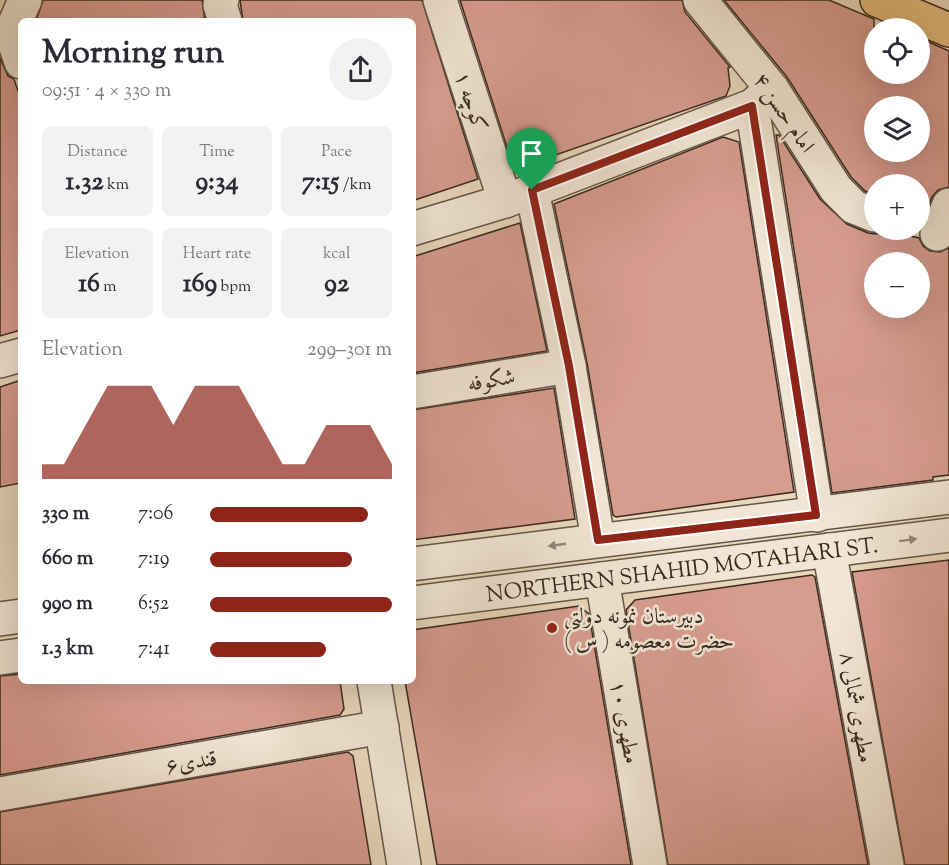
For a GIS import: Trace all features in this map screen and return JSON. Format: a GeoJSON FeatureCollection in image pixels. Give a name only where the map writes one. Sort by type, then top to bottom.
{"type":"FeatureCollection","features":[{"type":"Feature","properties":{"kind":"main road"},"geometry":{"type":"LineString","coordinates":[[877,0],[949,30]]}},
{"type":"Feature","properties":{"kind":"street"},"geometry":{"type":"LineString","coordinates":[[22,18],[25,0]]}},
{"type":"Feature","properties":{"kind":"street","name":"کوچه ۱"},"geometry":{"type":"LineString","coordinates":[[440,0],[519,196],[569,366],[598,540]]}},
{"type":"Feature","properties":{"kind":"street","name":"امام حسن ۴"},"geometry":{"type":"LineString","coordinates":[[700,0],[762,98],[836,189],[854,207],[864,211]]}},
{"type":"Feature","properties":{"kind":"street"},"geometry":{"type":"LineString","coordinates":[[416,228],[519,196],[762,98],[816,515]]}},
{"type":"Feature","properties":{"kind":"street"},"geometry":{"type":"LineString","coordinates":[[0,361],[18,356]]}},
{"type":"Feature","properties":{"kind":"street","name":"شکوفه"},"geometry":{"type":"LineString","coordinates":[[416,391],[569,366]]}},
{"type":"Feature","properties":{"kind":"street"},"geometry":{"type":"LineString","coordinates":[[416,563],[949,497]]}},
{"type":"Feature","properties":{"kind":"street","name":"NORTHERN SHAHID MOTAHARI ST."},"geometry":{"type":"LineString","coordinates":[[416,602],[949,535]]}},
{"type":"Feature","properties":{"kind":"street","name":"مطهری شمالی ۸"},"geometry":{"type":"LineString","coordinates":[[829,550],[887,865]]}},
{"type":"Feature","properties":{"kind":"street","name":"مطهری ۱۰"},"geometry":{"type":"LineString","coordinates":[[602,579],[650,865]]}},
{"type":"Feature","properties":{"kind":"street"},"geometry":{"type":"LineString","coordinates":[[0,619],[18,616]]}},
{"type":"Feature","properties":{"kind":"street"},"geometry":{"type":"LineString","coordinates":[[0,657],[18,655]]}},
{"type":"Feature","properties":{"kind":"street"},"geometry":{"type":"LineString","coordinates":[[375,684],[404,865]]}},
{"type":"Feature","properties":{"kind":"street","name":"قندی۶"},"geometry":{"type":"LineString","coordinates":[[0,794],[382,728]]}},
{"type":"Feature","properties":{"kind":"building"},"geometry":{"type":"Polygon","coordinates":[[[43,0],[202,0],[205,18],[37,18],[43,0]]]}},
{"type":"Feature","properties":{"kind":"building"},"geometry":{"type":"Polygon","coordinates":[[[240,0],[422,0],[478,179],[416,200],[416,18],[243,18],[240,0]]]}},
{"type":"Feature","properties":{"kind":"building"},"geometry":{"type":"Polygon","coordinates":[[[460,0],[682,0],[685,12],[730,67],[728,68],[730,86],[726,96],[518,168],[513,166],[460,0]]]}},
{"type":"Feature","properties":{"kind":"building"},"geometry":{"type":"Polygon","coordinates":[[[724,0],[829,0],[872,18],[864,18],[864,84],[930,84],[930,42],[949,51],[949,187],[938,190],[930,202],[930,174],[864,174],[864,190],[851,177],[787,77],[724,0]]]}},
{"type":"Feature","properties":{"kind":"building"},"geometry":{"type":"Polygon","coordinates":[[[0,58],[8,76],[14,79],[18,91],[18,331],[0,336],[0,58]]]}},
{"type":"Feature","properties":{"kind":"building"},"geometry":{"type":"Polygon","coordinates":[[[776,135],[779,135],[820,199],[847,224],[864,231],[864,240],[920,240],[923,246],[930,251],[940,252],[949,248],[949,475],[933,477],[933,480],[832,493],[776,135]]]}},
{"type":"Feature","properties":{"kind":"building"},"geometry":{"type":"Polygon","coordinates":[[[723,137],[739,142],[794,492],[616,517],[613,515],[587,363],[554,204],[723,137]]]}},
{"type":"Feature","properties":{"kind":"building"},"geometry":{"type":"Polygon","coordinates":[[[520,223],[547,351],[416,372],[416,256],[520,223]]]}},
{"type":"Feature","properties":{"kind":"building"},"geometry":{"type":"Polygon","coordinates":[[[18,381],[18,484],[0,487],[0,387],[18,381]]]}},
{"type":"Feature","properties":{"kind":"building"},"geometry":{"type":"Polygon","coordinates":[[[554,388],[575,519],[416,539],[416,409],[554,388]]]}},
{"type":"Feature","properties":{"kind":"building"},"geometry":{"type":"Polygon","coordinates":[[[949,560],[949,865],[905,865],[852,572],[949,560]]]}},
{"type":"Feature","properties":{"kind":"building"},"geometry":{"type":"Polygon","coordinates":[[[812,575],[815,577],[868,865],[668,865],[626,610],[635,600],[812,575]]]}},
{"type":"Feature","properties":{"kind":"building"},"geometry":{"type":"Polygon","coordinates":[[[579,606],[589,614],[631,865],[437,865],[406,684],[416,684],[416,629],[579,606]]]}},
{"type":"Feature","properties":{"kind":"building"},"geometry":{"type":"Polygon","coordinates":[[[18,674],[18,684],[340,684],[344,709],[340,715],[0,775],[0,676],[18,674]]]}},
{"type":"Feature","properties":{"kind":"building"},"geometry":{"type":"Polygon","coordinates":[[[348,752],[353,756],[371,865],[0,865],[0,812],[348,752]]]}},
{"type":"Feature","properties":{"kind":"place","name":"دبیرستان نمونه دولتی حضرت معصومه ( س )"},"geometry":{"type":"Point","coordinates":[552,628]}},
{"type":"Feature","properties":{"kind":"route"},"geometry":{"type":"LineString","coordinates":[[752,106],[816,515],[598,540],[569,366],[532,190],[752,106]]}}]}
